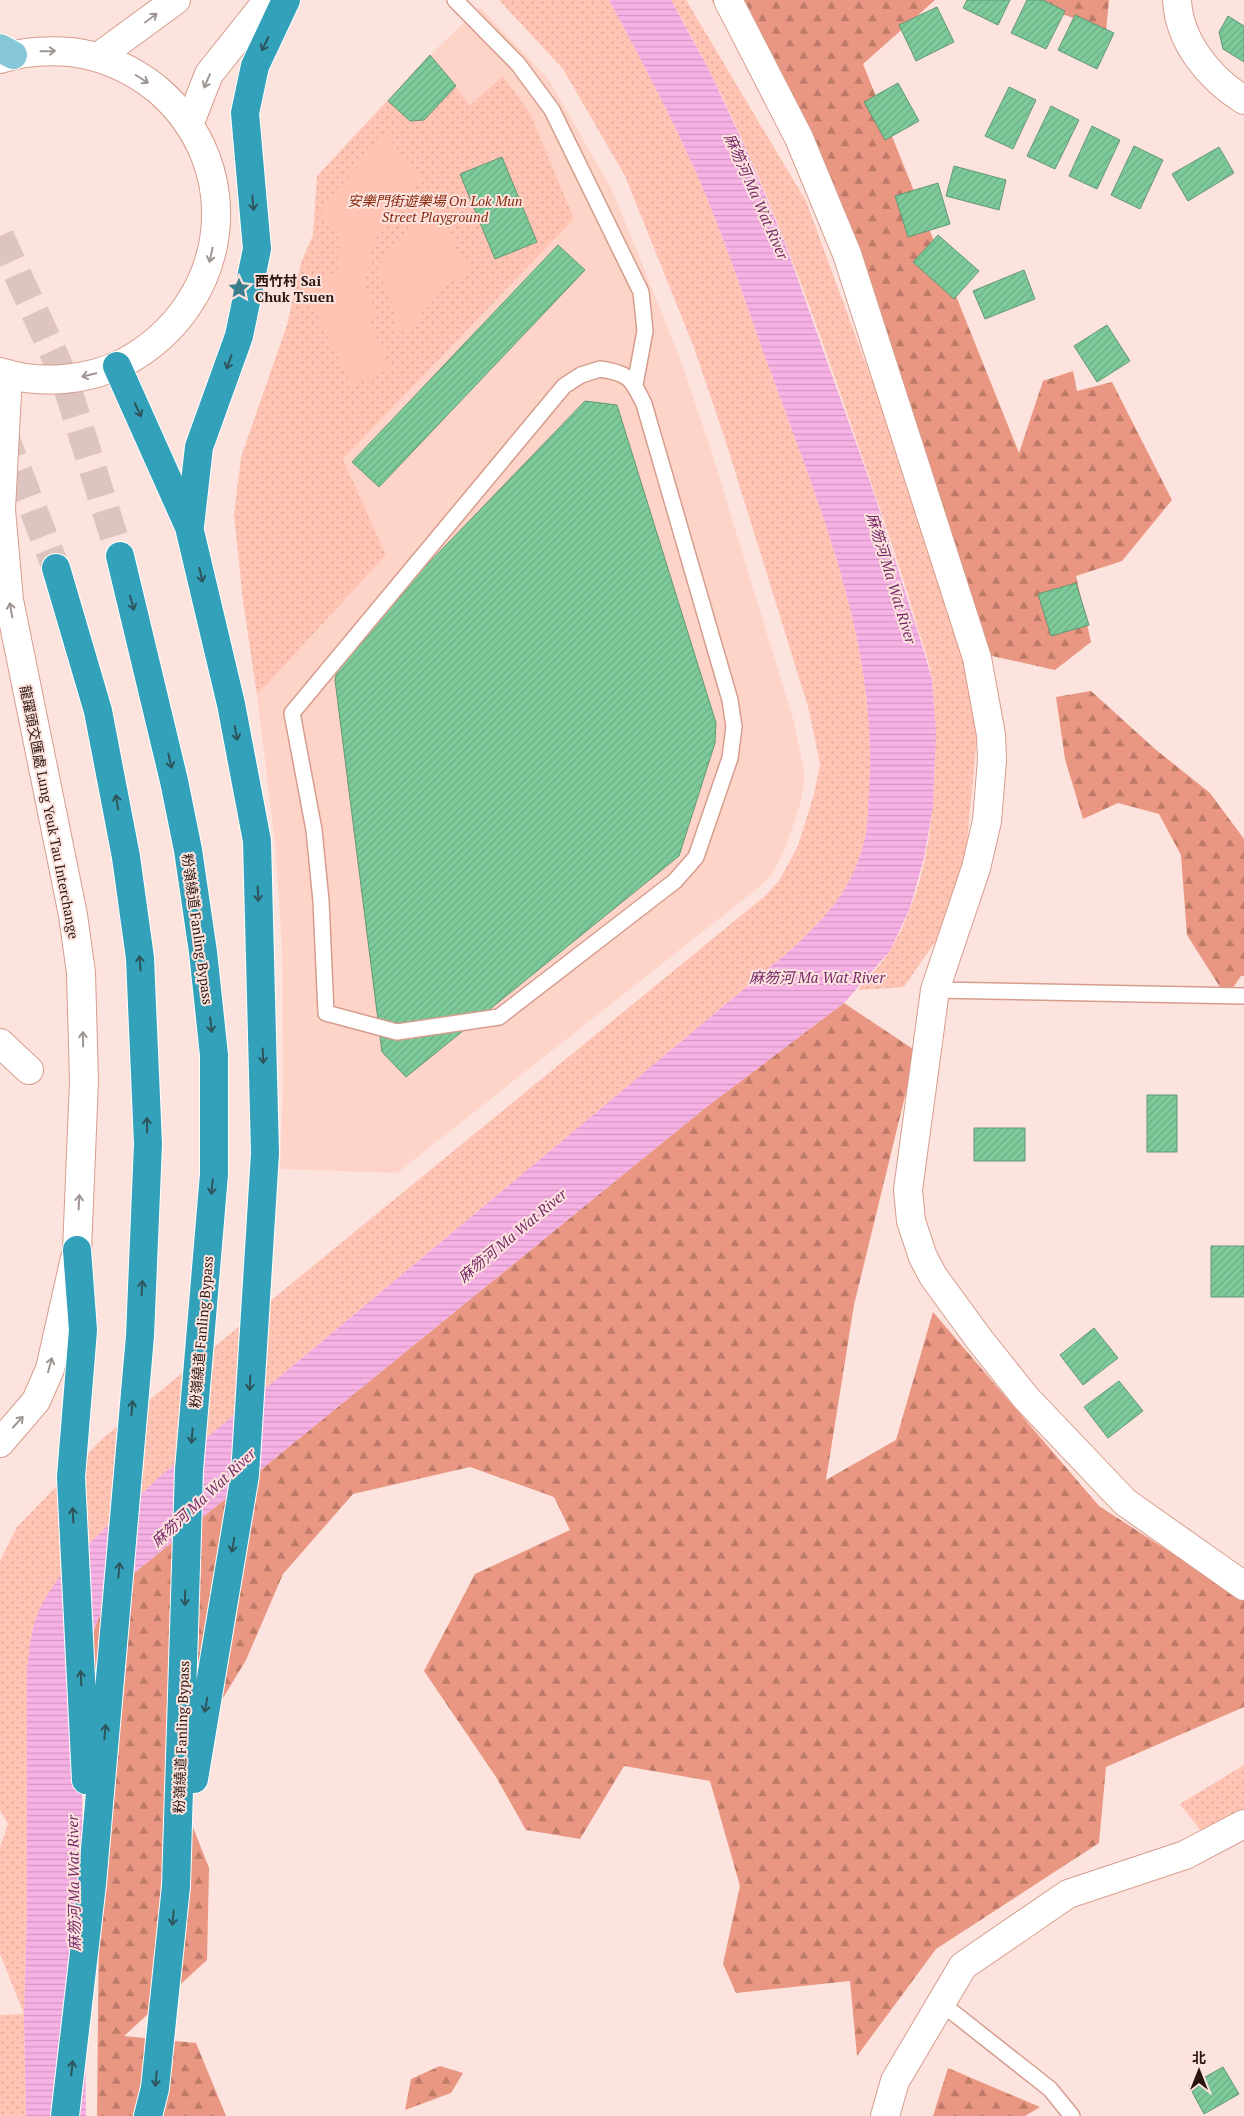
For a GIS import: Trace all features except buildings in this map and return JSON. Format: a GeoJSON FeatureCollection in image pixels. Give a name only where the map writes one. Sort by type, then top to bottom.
{"type":"FeatureCollection","features":[{"type":"Feature","properties":{"kind":"highway"},"geometry":{"type":"LineString","coordinates":[[190,527],[199,447],[239,336],[257,249],[245,113],[255,66],[286,0]]}},
{"type":"Feature","properties":{"kind":"highway"},"geometry":{"type":"LineString","coordinates":[[117,366],[190,527],[230,704],[257,841],[265,1153],[252,1335],[245,1475],[176,1886]]}},
{"type":"Feature","properties":{"kind":"highway","name":"粉嶺繞道 Fanling Bypass"},"geometry":{"type":"LineString","coordinates":[[120,556],[164,736],[186,842],[203,952],[214,1055],[214,1174],[190,1470],[176,1886],[155,2088],[148,2116]]}},
{"type":"Feature","properties":{"kind":"highway"},"geometry":{"type":"LineString","coordinates":[[56,568],[98,711],[115,791],[140,958],[148,1144],[140,1336],[92,1884],[65,2116]]}},
{"type":"Feature","properties":{"kind":"highway"},"geometry":{"type":"LineString","coordinates":[[77,1250],[83,1330],[70,1477],[92,1884]]}},
{"type":"Feature","properties":{"kind":"street"},"geometry":{"type":"LineString","coordinates":[[98,57],[176,0]]}},
{"type":"Feature","properties":{"kind":"street"},"geometry":{"type":"LineString","coordinates":[[190,125],[210,74],[268,0]]}},
{"type":"Feature","properties":{"kind":"street"},"geometry":{"type":"LineString","coordinates":[[728,0],[799,138],[848,254],[977,658],[983,685],[992,760],[987,821],[976,868],[935,990],[908,1190],[911,1221],[923,1257],[954,1305],[1026,1398],[1125,1502],[1244,1586]]}},
{"type":"Feature","properties":{"kind":"street"},"geometry":{"type":"LineString","coordinates":[[1177,0],[1184,34],[1202,63],[1226,89],[1244,100]]}},
{"type":"Feature","properties":{"kind":"street","name":"龍躍頭交匯處 Lung Yeuk Tau Interchange"},"geometry":{"type":"LineString","coordinates":[[0,1442],[36,1401],[50,1369],[77,1250],[84,1082],[81,973],[73,916],[9,600],[0,510],[4,373],[36,379],[63,380],[90,375],[117,366],[142,352],[165,335],[178,320],[199,289],[210,262],[216,234],[215,196],[212,177],[203,150],[190,125],[172,102],[150,83],[125,68],[98,57],[57,51],[4,54]]}},
{"type":"Feature","properties":{"kind":"street"},"geometry":{"type":"LineString","coordinates":[[0,631],[23,675]]}},
{"type":"Feature","properties":{"kind":"street"},"geometry":{"type":"LineString","coordinates":[[0,1043],[30,1070]]}},
{"type":"Feature","properties":{"kind":"street"},"geometry":{"type":"LineString","coordinates":[[885,2116],[895,2081],[963,1966],[1068,1894],[1186,1855],[1244,1824]]}},
{"type":"Feature","properties":{"kind":"lane"},"geometry":{"type":"LineString","coordinates":[[455,0],[518,64],[552,110],[641,292],[645,331],[635,385],[644,404],[730,700],[734,727],[730,758],[696,856],[675,882],[499,1017],[397,1032],[326,1014],[321,901],[314,830],[292,713],[564,386],[581,375],[600,369],[621,372],[635,385]]}},
{"type":"Feature","properties":{"kind":"lane"},"geometry":{"type":"LineString","coordinates":[[935,990],[1244,996]]}},
{"type":"Feature","properties":{"kind":"lane"},"geometry":{"type":"LineString","coordinates":[[941,2003],[1050,2089],[1072,2116]]}},
{"type":"Feature","properties":{"kind":"shaded area"},"geometry":{"type":"Polygon","coordinates":[[[480,7],[549,80],[611,188],[679,356],[711,450],[794,722],[805,776],[800,805],[786,846],[772,874],[758,888],[397,1173],[280,1169],[283,1083],[282,944],[275,843],[257,695],[386,555],[343,459],[574,219],[530,113],[503,76],[470,105],[430,55],[480,7]]]}},
{"type":"Feature","properties":{"kind":"green space"},"geometry":{"type":"Polygon","coordinates":[[[499,0],[609,0],[656,89],[699,179],[811,481],[843,582],[856,634],[865,686],[870,739],[869,792],[865,838],[847,886],[828,912],[793,948],[156,1480],[109,1524],[82,1553],[32,1632],[27,1668],[27,1909],[24,2015],[26,2116],[0,2116],[0,2015],[24,2014],[0,1954],[0,1847],[8,1824],[0,1810],[0,1561],[17,1527],[103,1438],[765,896],[779,881],[798,846],[814,794],[820,764],[809,710],[725,439],[693,345],[625,176],[563,69],[499,0]]]}},
{"type":"Feature","properties":{"kind":"green space"},"geometry":{"type":"Polygon","coordinates":[[[671,0],[686,0],[806,201],[936,555],[979,718],[961,904],[904,987],[858,990],[891,949],[915,896],[923,867],[929,838],[934,780],[935,751],[931,671],[880,507],[781,231],[730,113],[702,56],[671,0]]]}},
{"type":"Feature","properties":{"kind":"green space"},"geometry":{"type":"Polygon","coordinates":[[[712,0],[935,0],[863,64],[1019,453],[1043,381],[1073,371],[1077,391],[1112,382],[1172,500],[1122,561],[1076,576],[1091,642],[1055,670],[970,651],[818,190],[712,0]]]}},
{"type":"Feature","properties":{"kind":"green space"},"geometry":{"type":"Polygon","coordinates":[[[1027,0],[1109,0],[1106,31],[1027,0]]]}},
{"type":"Feature","properties":{"kind":"green space","name":"安樂門街遊樂場 On Lok Mun Street Playground"},"geometry":{"type":"Polygon","coordinates":[[[430,55],[470,105],[503,76],[530,113],[574,219],[343,459],[386,555],[257,695],[243,601],[234,515],[241,457],[287,325],[301,263],[313,235],[317,176],[430,55]]]}},
{"type":"Feature","properties":{"kind":"green space"},"geometry":{"type":"Polygon","coordinates":[[[386,134],[422,181],[375,232],[364,286],[377,315],[369,320],[390,367],[352,386],[304,289],[337,271],[343,245],[320,209],[386,134]]]}},
{"type":"Feature","properties":{"kind":"green space"},"geometry":{"type":"Polygon","coordinates":[[[421,196],[436,197],[445,204],[445,220],[455,249],[468,259],[469,272],[451,282],[435,296],[417,321],[413,331],[401,332],[394,329],[394,312],[390,296],[380,278],[382,261],[413,230],[413,209],[421,196]]]}},
{"type":"Feature","properties":{"kind":"green space"},"geometry":{"type":"Polygon","coordinates":[[[1091,691],[1155,749],[1210,793],[1244,839],[1244,976],[1241,976],[1228,995],[1220,987],[1187,935],[1181,855],[1159,814],[1118,803],[1083,819],[1065,759],[1056,697],[1091,691]]]}},
{"type":"Feature","properties":{"kind":"green space"},"geometry":{"type":"Polygon","coordinates":[[[844,1003],[916,1051],[854,1305],[826,1480],[896,1440],[933,1312],[1099,1506],[1244,1600],[1244,1707],[1106,1767],[1099,1843],[936,1949],[857,2056],[850,1981],[736,1993],[723,1964],[740,1886],[710,1781],[624,1766],[580,1839],[526,1830],[496,1777],[424,1671],[475,1574],[570,1530],[554,1497],[470,1467],[353,1494],[283,1574],[246,1660],[174,1779],[209,1868],[207,1960],[124,2036],[196,2043],[226,2116],[97,2116],[100,1814],[87,1648],[99,1617],[110,1598],[128,1578],[705,1108],[844,1003]]]}},
{"type":"Feature","properties":{"kind":"green space"},"geometry":{"type":"Polygon","coordinates":[[[1244,1765],[1244,1818],[1207,1839],[1180,1804],[1244,1765]]]}},
{"type":"Feature","properties":{"kind":"green space"},"geometry":{"type":"Polygon","coordinates":[[[440,2066],[463,2073],[451,2093],[405,2110],[411,2079],[440,2066]]]}},
{"type":"Feature","properties":{"kind":"green space"},"geometry":{"type":"Polygon","coordinates":[[[948,2068],[1040,2107],[1025,2116],[933,2116],[948,2068]]]}},
{"type":"Feature","properties":{"kind":"water","name":"麻笏河 Ma Wat River"},"geometry":{"type":"Polygon","coordinates":[[[609,0],[671,0],[709,70],[747,151],[785,243],[875,496],[932,679],[936,733],[933,807],[924,858],[910,908],[890,951],[844,1003],[705,1108],[128,1578],[114,1594],[96,1625],[91,1640],[87,1655],[81,1711],[86,2116],[26,2116],[24,2015],[27,1909],[27,1668],[35,1622],[40,1608],[51,1590],[63,1572],[93,1540],[156,1480],[793,948],[828,912],[847,886],[865,838],[869,792],[870,739],[865,686],[856,634],[828,531],[699,179],[667,111],[609,0]]]}},
{"type":"Feature","properties":{"kind":"tunnel"},"geometry":{"type":"LineString","coordinates":[[0,236],[63,374],[120,556]]}},
{"type":"Feature","properties":{"kind":"tunnel"},"geometry":{"type":"LineString","coordinates":[[3,432],[56,568]]}},
{"type":"Feature","properties":{"kind":"place","name":"西竹村 Sai Chuk Tsuen"},"geometry":{"type":"Point","coordinates":[239,288]}}]}
